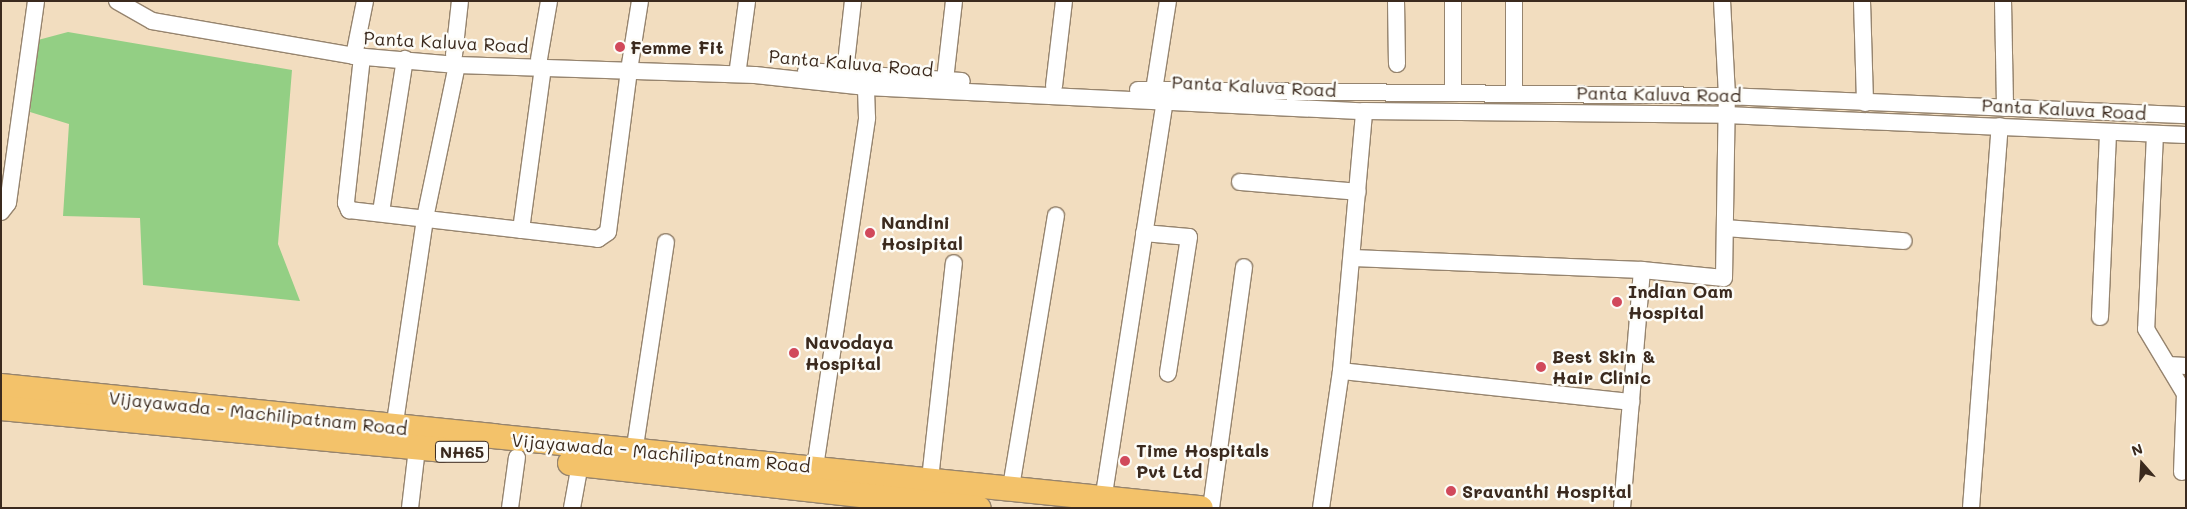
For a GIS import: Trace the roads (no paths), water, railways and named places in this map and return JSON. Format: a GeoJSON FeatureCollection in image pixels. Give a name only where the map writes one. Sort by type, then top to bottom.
{"type":"FeatureCollection","features":[{"type":"Feature","properties":{"kind":"highway","name":"Vijayawada - Machilipatnam Road"},"geometry":{"type":"LineString","coordinates":[[1,386],[188,416],[416,448],[580,464],[825,500],[979,508]]}},
{"type":"Feature","properties":{"kind":"highway","name":"Vijayawada - Machilipatnam Road"},"geometry":{"type":"LineString","coordinates":[[1,408],[188,416],[394,429],[634,453],[815,467],[1011,487],[1068,500],[1201,508]]}},
{"type":"Feature","properties":{"kind":"street"},"geometry":{"type":"LineString","coordinates":[[1,212],[8,203],[36,1]]}},
{"type":"Feature","properties":{"kind":"street","name":"Panta Kaluva Road"},"geometry":{"type":"LineString","coordinates":[[117,1],[152,21],[323,51],[455,60]]}},
{"type":"Feature","properties":{"kind":"street"},"geometry":{"type":"LineString","coordinates":[[365,1],[357,53],[346,206],[350,210],[381,212],[521,230],[605,237],[640,1]]}},
{"type":"Feature","properties":{"kind":"street"},"geometry":{"type":"LineString","coordinates":[[394,429],[425,218],[455,60],[460,1]]}},
{"type":"Feature","properties":{"kind":"street"},"geometry":{"type":"LineString","coordinates":[[521,230],[549,1]]}},
{"type":"Feature","properties":{"kind":"street"},"geometry":{"type":"LineString","coordinates":[[738,68],[747,1]]}},
{"type":"Feature","properties":{"kind":"street"},"geometry":{"type":"LineString","coordinates":[[845,72],[853,1]]}},
{"type":"Feature","properties":{"kind":"street"},"geometry":{"type":"LineString","coordinates":[[949,86],[954,1]]}},
{"type":"Feature","properties":{"kind":"street"},"geometry":{"type":"LineString","coordinates":[[1054,86],[1064,1]]}},
{"type":"Feature","properties":{"kind":"street"},"geometry":{"type":"LineString","coordinates":[[1102,502],[1144,233],[1168,1]]}},
{"type":"Feature","properties":{"kind":"street"},"geometry":{"type":"LineString","coordinates":[[1396,1],[1397,64]]}},
{"type":"Feature","properties":{"kind":"street"},"geometry":{"type":"LineString","coordinates":[[1453,1],[1453,93]]}},
{"type":"Feature","properties":{"kind":"street"},"geometry":{"type":"LineString","coordinates":[[1514,1],[1514,93]]}},
{"type":"Feature","properties":{"kind":"street"},"geometry":{"type":"LineString","coordinates":[[1353,258],[1642,270],[1724,278],[1726,96],[1722,1]]}},
{"type":"Feature","properties":{"kind":"street"},"geometry":{"type":"LineString","coordinates":[[1862,1],[1865,103]]}},
{"type":"Feature","properties":{"kind":"street"},"geometry":{"type":"LineString","coordinates":[[2003,1],[2006,108]]}},
{"type":"Feature","properties":{"kind":"street","name":"Panta Kaluva Road"},"geometry":{"type":"LineString","coordinates":[[357,53],[405,59],[630,67],[866,86],[1054,86],[1159,96],[1364,111],[1726,115],[2186,135]]}},
{"type":"Feature","properties":{"kind":"street"},"geometry":{"type":"LineString","coordinates":[[381,212],[405,59]]}},
{"type":"Feature","properties":{"kind":"street","name":"Panta Kaluva Road"},"geometry":{"type":"LineString","coordinates":[[630,67],[738,68],[845,72],[949,86],[1159,96],[1453,93],[1726,96],[2186,115]]}},
{"type":"Feature","properties":{"kind":"street"},"geometry":{"type":"LineString","coordinates":[[815,467],[867,118],[866,86]]}},
{"type":"Feature","properties":{"kind":"street"},"geometry":{"type":"LineString","coordinates":[[1321,508],[1342,371],[1364,111]]}},
{"type":"Feature","properties":{"kind":"street"},"geometry":{"type":"LineString","coordinates":[[1971,508],[2000,126]]}},
{"type":"Feature","properties":{"kind":"street"},"geometry":{"type":"LineString","coordinates":[[2100,317],[2108,132]]}},
{"type":"Feature","properties":{"kind":"street"},"geometry":{"type":"LineString","coordinates":[[2155,134],[2146,329],[2186,394],[2182,472]]}},
{"type":"Feature","properties":{"kind":"street"},"geometry":{"type":"LineString","coordinates":[[1240,182],[1358,192]]}},
{"type":"Feature","properties":{"kind":"street"},"geometry":{"type":"LineString","coordinates":[[1011,487],[1056,216]]}},
{"type":"Feature","properties":{"kind":"street"},"geometry":{"type":"LineString","coordinates":[[1726,228],[1904,241]]}},
{"type":"Feature","properties":{"kind":"street"},"geometry":{"type":"LineString","coordinates":[[1144,233],[1189,238],[1168,373]]}},
{"type":"Feature","properties":{"kind":"street"},"geometry":{"type":"LineString","coordinates":[[634,453],[666,242]]}},
{"type":"Feature","properties":{"kind":"street"},"geometry":{"type":"LineString","coordinates":[[930,480],[954,263]]}},
{"type":"Feature","properties":{"kind":"street"},"geometry":{"type":"LineString","coordinates":[[1210,508],[1244,267]]}},
{"type":"Feature","properties":{"kind":"street"},"geometry":{"type":"LineString","coordinates":[[1622,508],[1642,270]]}},
{"type":"Feature","properties":{"kind":"street"},"geometry":{"type":"LineString","coordinates":[[2168,365],[2186,366]]}},
{"type":"Feature","properties":{"kind":"street"},"geometry":{"type":"LineString","coordinates":[[1342,371],[1631,402]]}},
{"type":"Feature","properties":{"kind":"street"},"geometry":{"type":"LineString","coordinates":[[410,508],[416,448]]}},
{"type":"Feature","properties":{"kind":"street"},"geometry":{"type":"LineString","coordinates":[[510,508],[517,457]]}},
{"type":"Feature","properties":{"kind":"street"},"geometry":{"type":"LineString","coordinates":[[572,508],[580,464]]}},
{"type":"Feature","properties":{"kind":"place","name":"Femme Fit"},"geometry":{"type":"Point","coordinates":[620,47]}},
{"type":"Feature","properties":{"kind":"place","name":"Nandini Hosipital"},"geometry":{"type":"Point","coordinates":[870,233]}},
{"type":"Feature","properties":{"kind":"place","name":"Indian Oam Hospital"},"geometry":{"type":"Point","coordinates":[1617,302]}},
{"type":"Feature","properties":{"kind":"place","name":"Navodaya Hospital"},"geometry":{"type":"Point","coordinates":[794,353]}},
{"type":"Feature","properties":{"kind":"place","name":"Best Skin & Hair Clinic"},"geometry":{"type":"Point","coordinates":[1541,367]}},
{"type":"Feature","properties":{"kind":"place","name":"Time Hospitals Pvt Ltd"},"geometry":{"type":"Point","coordinates":[1125,461]}},
{"type":"Feature","properties":{"kind":"place","name":"Sravanthi Hospital"},"geometry":{"type":"Point","coordinates":[1451,491]}}]}
